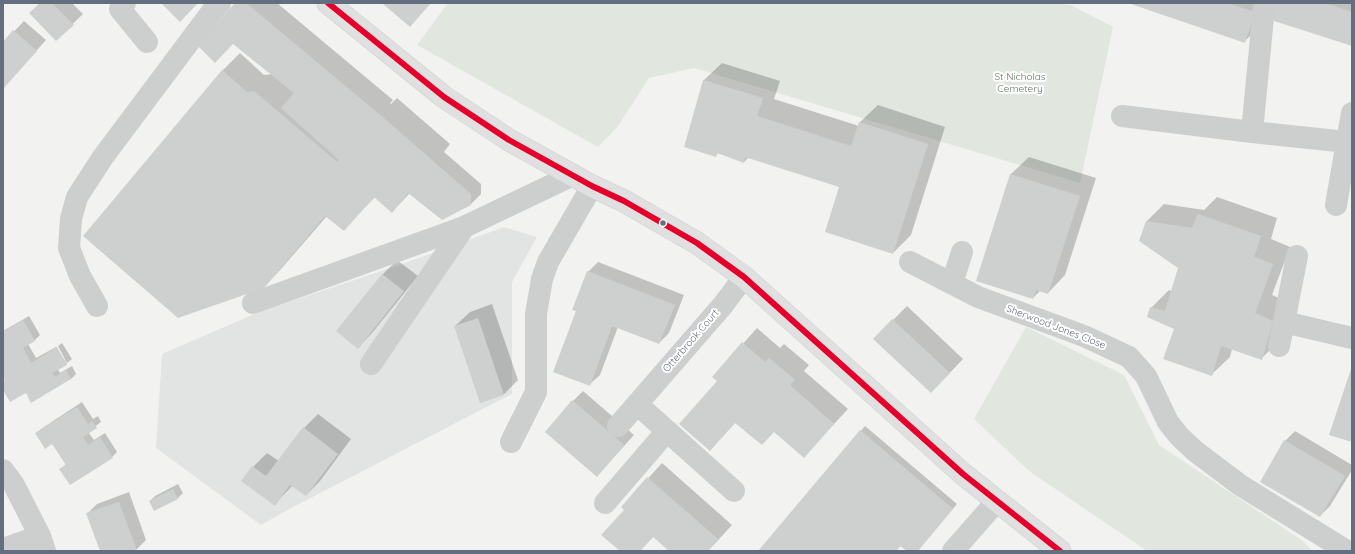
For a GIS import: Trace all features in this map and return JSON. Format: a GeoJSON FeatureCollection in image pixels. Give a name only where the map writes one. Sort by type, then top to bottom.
{"type":"FeatureCollection","features":[{"type":"Feature","properties":{"kind":"main road"},"geometry":{"type":"LineString","coordinates":[[328,3],[444,97],[509,140],[592,186],[624,201],[697,243],[744,277],[964,474],[1060,551]]}},
{"type":"Feature","properties":{"kind":"street"},"geometry":{"type":"LineString","coordinates":[[125,3],[120,9],[147,42]]}},
{"type":"Feature","properties":{"kind":"street"},"geometry":{"type":"LineString","coordinates":[[97,306],[80,276],[69,248],[71,219],[77,197],[103,156],[213,10],[220,3]]}},
{"type":"Feature","properties":{"kind":"street"},"geometry":{"type":"LineString","coordinates":[[1252,132],[1265,3]]}},
{"type":"Feature","properties":{"kind":"street"},"geometry":{"type":"LineString","coordinates":[[1336,205],[1352,113]]}},
{"type":"Feature","properties":{"kind":"street"},"geometry":{"type":"LineString","coordinates":[[1122,116],[1347,142]]}},
{"type":"Feature","properties":{"kind":"street"},"geometry":{"type":"LineString","coordinates":[[252,303],[464,227],[573,175]]}},
{"type":"Feature","properties":{"kind":"street"},"geometry":{"type":"LineString","coordinates":[[511,442],[536,392],[536,314],[542,279],[548,262],[592,186]]}},
{"type":"Feature","properties":{"kind":"street"},"geometry":{"type":"LineString","coordinates":[[371,364],[464,227]]}},
{"type":"Feature","properties":{"kind":"street"},"geometry":{"type":"LineString","coordinates":[[952,283],[962,252]]}},
{"type":"Feature","properties":{"kind":"street"},"geometry":{"type":"LineString","coordinates":[[1279,346],[1297,256]]}},
{"type":"Feature","properties":{"kind":"street","name":"Sherwood Jones Close"},"geometry":{"type":"LineString","coordinates":[[910,262],[978,297],[1084,336],[1129,357],[1146,376],[1168,422],[1178,436],[1195,451],[1240,485],[1347,551]]}},
{"type":"Feature","properties":{"kind":"street","name":"Otterbrook Court"},"geometry":{"type":"LineString","coordinates":[[618,426],[723,305],[744,277]]}},
{"type":"Feature","properties":{"kind":"street"},"geometry":{"type":"LineString","coordinates":[[1284,322],[1352,338]]}},
{"type":"Feature","properties":{"kind":"street"},"geometry":{"type":"LineString","coordinates":[[637,404],[734,492]]}},
{"type":"Feature","properties":{"kind":"street"},"geometry":{"type":"LineString","coordinates":[[605,503],[666,431]]}},
{"type":"Feature","properties":{"kind":"street"},"geometry":{"type":"LineString","coordinates":[[3,470],[14,485],[42,544],[3,549]]}},
{"type":"Feature","properties":{"kind":"street"},"geometry":{"type":"LineString","coordinates":[[953,551],[997,501]]}},
{"type":"Feature","properties":{"kind":"shaded area"},"geometry":{"type":"Polygon","coordinates":[[[504,227],[537,237],[512,282],[512,394],[261,525],[156,448],[162,354],[259,312],[405,263],[504,227]]]}},
{"type":"Feature","properties":{"kind":"green space","name":"St Nicholas Cemetery"},"geometry":{"type":"Polygon","coordinates":[[[448,3],[1056,3],[1071,5],[1113,27],[1080,183],[694,68],[649,78],[618,126],[598,147],[417,45],[448,3]]]}},
{"type":"Feature","properties":{"kind":"green space"},"geometry":{"type":"Polygon","coordinates":[[[1026,327],[1124,375],[1159,445],[1303,541],[1312,551],[1147,551],[1029,471],[974,419],[1026,327]]]}},
{"type":"Feature","properties":{"kind":"building"},"geometry":{"type":"Polygon","coordinates":[[[40,3],[52,3],[74,25],[56,41],[29,13],[40,3]]]}},
{"type":"Feature","properties":{"kind":"building"},"geometry":{"type":"Polygon","coordinates":[[[161,3],[198,3],[180,22],[161,3]]]}},
{"type":"Feature","properties":{"kind":"building"},"geometry":{"type":"Polygon","coordinates":[[[235,3],[246,3],[379,114],[471,194],[471,205],[442,220],[408,193],[392,213],[374,197],[344,231],[325,216],[264,288],[178,318],[83,236],[222,70],[247,92],[254,91],[337,162],[339,160],[281,108],[294,93],[233,44],[215,63],[196,44],[235,3]]]}},
{"type":"Feature","properties":{"kind":"building"},"geometry":{"type":"Polygon","coordinates":[[[431,3],[410,27],[383,4],[431,3]]]}},
{"type":"Feature","properties":{"kind":"building"},"geometry":{"type":"Polygon","coordinates":[[[1128,3],[1227,3],[1255,12],[1245,43],[1128,3]]]}},
{"type":"Feature","properties":{"kind":"building"},"geometry":{"type":"Polygon","coordinates":[[[1276,3],[1325,3],[1352,12],[1352,46],[1271,20],[1276,3]]]}},
{"type":"Feature","properties":{"kind":"building"},"geometry":{"type":"Polygon","coordinates":[[[13,30],[37,51],[3,89],[3,42],[13,30]]]}},
{"type":"Feature","properties":{"kind":"building"},"geometry":{"type":"Polygon","coordinates":[[[703,80],[763,98],[757,116],[851,146],[859,122],[928,144],[893,254],[825,232],[839,187],[745,157],[744,163],[717,153],[716,157],[684,147],[703,80]]]}},
{"type":"Feature","properties":{"kind":"building"},"geometry":{"type":"Polygon","coordinates":[[[1010,174],[1080,196],[1048,294],[1036,290],[1033,299],[976,281],[1010,174]]]}},
{"type":"Feature","properties":{"kind":"building"},"geometry":{"type":"Polygon","coordinates":[[[1198,214],[1261,236],[1254,257],[1273,264],[1255,313],[1273,321],[1262,360],[1221,346],[1212,376],[1163,359],[1174,329],[1147,317],[1150,307],[1165,311],[1178,268],[1139,241],[1146,221],[1192,228],[1198,214]]]}},
{"type":"Feature","properties":{"kind":"building"},"geometry":{"type":"Polygon","coordinates":[[[587,271],[675,305],[659,344],[612,326],[590,386],[553,372],[576,311],[572,310],[587,271]]]}},
{"type":"Feature","properties":{"kind":"building"},"geometry":{"type":"Polygon","coordinates":[[[382,274],[404,291],[358,349],[336,331],[382,274]]]}},
{"type":"Feature","properties":{"kind":"building"},"geometry":{"type":"Polygon","coordinates":[[[478,318],[504,395],[480,403],[454,326],[478,318]]]}},
{"type":"Feature","properties":{"kind":"building"},"geometry":{"type":"Polygon","coordinates":[[[892,319],[950,373],[931,393],[873,339],[892,319]]]}},
{"type":"Feature","properties":{"kind":"building"},"geometry":{"type":"Polygon","coordinates":[[[23,320],[35,341],[23,348],[31,363],[57,347],[67,365],[52,373],[55,377],[66,370],[71,379],[31,403],[26,393],[10,402],[3,390],[3,382],[5,381],[3,377],[3,332],[23,320]]]}},
{"type":"Feature","properties":{"kind":"building"},"geometry":{"type":"Polygon","coordinates":[[[742,342],[765,362],[769,358],[795,380],[790,385],[834,424],[804,458],[774,432],[762,445],[735,423],[710,451],[679,424],[717,381],[712,377],[742,342]]]}},
{"type":"Feature","properties":{"kind":"building"},"geometry":{"type":"Polygon","coordinates":[[[1352,366],[1352,442],[1329,435],[1352,366]]]}},
{"type":"Feature","properties":{"kind":"building"},"geometry":{"type":"Polygon","coordinates":[[[572,400],[624,445],[597,477],[545,432],[572,400]]]}},
{"type":"Feature","properties":{"kind":"building"},"geometry":{"type":"Polygon","coordinates":[[[77,407],[88,424],[92,421],[97,428],[83,437],[88,445],[100,437],[113,458],[70,485],[59,469],[66,465],[52,444],[45,449],[35,433],[77,407]]]}},
{"type":"Feature","properties":{"kind":"building"},"geometry":{"type":"Polygon","coordinates":[[[303,427],[338,454],[306,496],[290,485],[275,506],[241,481],[252,466],[266,476],[303,427]]]}},
{"type":"Feature","properties":{"kind":"building"},"geometry":{"type":"Polygon","coordinates":[[[860,430],[953,509],[918,551],[907,551],[900,546],[896,551],[758,551],[860,430]]]}},
{"type":"Feature","properties":{"kind":"building"},"geometry":{"type":"Polygon","coordinates":[[[1284,440],[1345,476],[1320,517],[1260,482],[1284,440]]]}},
{"type":"Feature","properties":{"kind":"building"},"geometry":{"type":"Polygon","coordinates":[[[647,477],[718,539],[708,551],[669,551],[653,537],[640,551],[620,551],[601,535],[624,510],[621,507],[647,477]]]}},
{"type":"Feature","properties":{"kind":"building"},"geometry":{"type":"Polygon","coordinates":[[[173,489],[178,499],[154,511],[149,501],[173,489]]]}},
{"type":"Feature","properties":{"kind":"building"},"geometry":{"type":"Polygon","coordinates":[[[119,502],[137,551],[100,551],[86,513],[119,502]]]}},
{"type":"Feature","properties":{"kind":"transit line"},"geometry":{"type":"LineString","coordinates":[[328,3],[444,97],[509,140],[592,186],[624,201],[697,243],[744,277],[963,474],[1060,551]]}}]}
